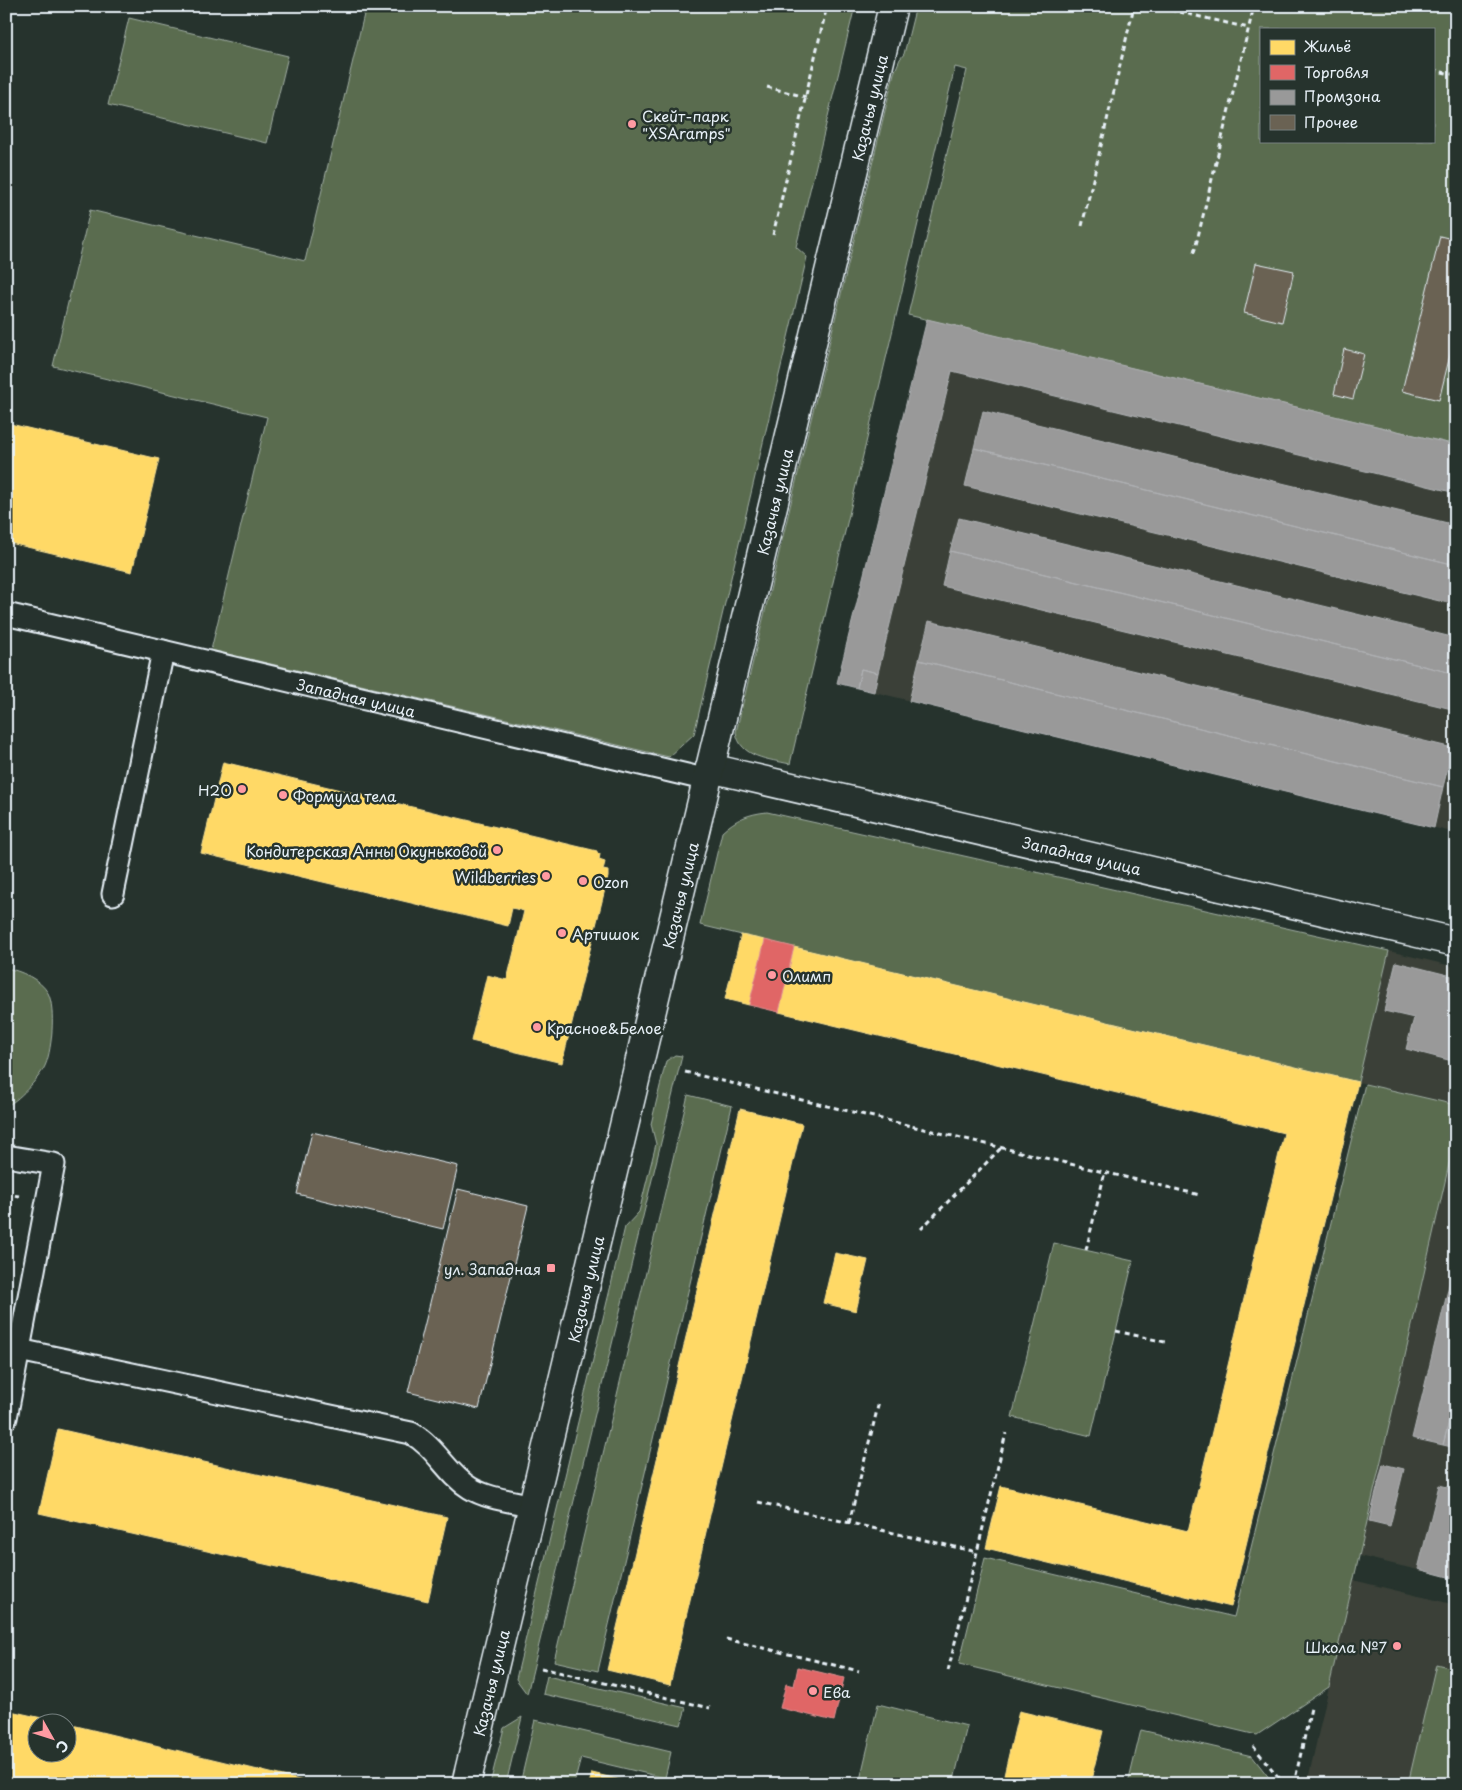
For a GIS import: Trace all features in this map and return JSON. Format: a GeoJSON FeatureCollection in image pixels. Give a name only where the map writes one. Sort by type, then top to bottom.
{"type":"FeatureCollection","features":[{"type":"Feature","properties":{"kind":"street","name":"Казачья улица"},"geometry":{"type":"LineString","coordinates":[[466,1784],[893,6]]}},
{"type":"Feature","properties":{"kind":"street","name":"Западная улица"},"geometry":{"type":"LineString","coordinates":[[709,774],[1456,942]]}},
{"type":"Feature","properties":{"kind":"lane","name":"Западная улица"},"geometry":{"type":"LineString","coordinates":[[6,614],[709,774]]}},
{"type":"Feature","properties":{"kind":"lane"},"geometry":{"type":"LineString","coordinates":[[113,894],[163,651]]}},
{"type":"Feature","properties":{"kind":"lane"},"geometry":{"type":"LineString","coordinates":[[6,1156],[54,1164],[6,1418]]}},
{"type":"Feature","properties":{"kind":"lane"},"geometry":{"type":"LineString","coordinates":[[19,1350],[411,1433],[426,1442],[470,1488],[484,1494],[533,1506]]}},
{"type":"Feature","properties":{"kind":"path"},"geometry":{"type":"LineString","coordinates":[[773,234],[828,6]]}},
{"type":"Feature","properties":{"kind":"path"},"geometry":{"type":"LineString","coordinates":[[1082,226],[1134,6]]}},
{"type":"Feature","properties":{"kind":"path"},"geometry":{"type":"LineString","coordinates":[[1153,6],[1249,28]]}},
{"type":"Feature","properties":{"kind":"path"},"geometry":{"type":"LineString","coordinates":[[1194,253],[1254,6]]}},
{"type":"Feature","properties":{"kind":"path"},"geometry":{"type":"LineString","coordinates":[[1434,70],[1456,75]]}},
{"type":"Feature","properties":{"kind":"path"},"geometry":{"type":"LineString","coordinates":[[768,87],[806,97]]}},
{"type":"Feature","properties":{"kind":"path"},"geometry":{"type":"LineString","coordinates":[[686,1072],[1200,1195]]}},
{"type":"Feature","properties":{"kind":"path"},"geometry":{"type":"LineString","coordinates":[[921,1229],[1001,1148]]}},
{"type":"Feature","properties":{"kind":"path"},"geometry":{"type":"LineString","coordinates":[[1086,1250],[1105,1172]]}},
{"type":"Feature","properties":{"kind":"path"},"geometry":{"type":"LineString","coordinates":[[1116,1331],[1165,1342]]}},
{"type":"Feature","properties":{"kind":"path"},"geometry":{"type":"LineString","coordinates":[[849,1523],[879,1402]]}},
{"type":"Feature","properties":{"kind":"path"},"geometry":{"type":"LineString","coordinates":[[948,1672],[1006,1433]]}},
{"type":"Feature","properties":{"kind":"path"},"geometry":{"type":"LineString","coordinates":[[758,1502],[977,1552]]}},
{"type":"Feature","properties":{"kind":"path"},"geometry":{"type":"LineString","coordinates":[[726,1639],[858,1671]]}},
{"type":"Feature","properties":{"kind":"path"},"geometry":{"type":"LineString","coordinates":[[541,1668],[710,1708]]}},
{"type":"Feature","properties":{"kind":"path"},"geometry":{"type":"LineString","coordinates":[[1294,1784],[1311,1708]]}},
{"type":"Feature","properties":{"kind":"path"},"geometry":{"type":"LineString","coordinates":[[1253,1746],[1284,1784]]}},
{"type":"Feature","properties":{"kind":"shaded area"},"geometry":{"type":"Polygon","coordinates":[[[927,319],[1456,446],[1456,833],[837,683],[927,319]]]}},
{"type":"Feature","properties":{"kind":"shaded area"},"geometry":{"type":"Polygon","coordinates":[[[1389,951],[1456,967],[1456,1105],[1358,1082],[1389,951]]]}},
{"type":"Feature","properties":{"kind":"shaded area"},"geometry":{"type":"Polygon","coordinates":[[[1456,1134],[1456,1579],[1359,1556],[1456,1134]]]}},
{"type":"Feature","properties":{"kind":"shaded area","name":"Школа №7"},"geometry":{"type":"Polygon","coordinates":[[[1353,1580],[1456,1605],[1456,1784],[1307,1784],[1353,1580]]]}},
{"type":"Feature","properties":{"kind":"green space"},"geometry":{"type":"Polygon","coordinates":[[[366,6],[855,6],[796,247],[807,257],[694,734],[669,757],[211,650],[267,417],[53,366],[90,210],[305,261],[366,6]]]}},
{"type":"Feature","properties":{"kind":"green space"},"geometry":{"type":"Polygon","coordinates":[[[916,6],[1456,6],[1456,445],[908,315],[967,70],[955,67],[790,764],[765,759],[749,752],[739,741],[736,732],[894,73],[904,54],[916,6]]]}},
{"type":"Feature","properties":{"kind":"green space"},"geometry":{"type":"Polygon","coordinates":[[[129,18],[288,56],[267,143],[108,105],[129,18]]]}},
{"type":"Feature","properties":{"kind":"green space"},"geometry":{"type":"Polygon","coordinates":[[[767,812],[1389,951],[1358,1082],[700,925],[722,832],[743,818],[767,812]]]}},
{"type":"Feature","properties":{"kind":"green space"},"geometry":{"type":"Polygon","coordinates":[[[6,968],[30,976],[45,988],[52,1009],[52,1031],[49,1052],[44,1068],[27,1090],[6,1106],[6,968]]]}},
{"type":"Feature","properties":{"kind":"green space"},"geometry":{"type":"Polygon","coordinates":[[[675,1055],[682,1056],[527,1694],[516,1679],[625,1227],[639,1212],[656,1144],[651,1124],[666,1061],[675,1055]]]}},
{"type":"Feature","properties":{"kind":"green space"},"geometry":{"type":"Polygon","coordinates":[[[1365,1084],[1456,1105],[1456,1134],[1329,1687],[1257,1735],[959,1664],[985,1558],[1234,1617],[1365,1084]]]}},
{"type":"Feature","properties":{"kind":"green space"},"geometry":{"type":"Polygon","coordinates":[[[688,1095],[732,1106],[598,1671],[554,1661],[688,1095]]]}},
{"type":"Feature","properties":{"kind":"green space"},"geometry":{"type":"Polygon","coordinates":[[[1054,1243],[1133,1261],[1091,1436],[1012,1417],[1054,1243]]]}},
{"type":"Feature","properties":{"kind":"green space"},"geometry":{"type":"Polygon","coordinates":[[[1436,1664],[1456,1669],[1456,1784],[1408,1784],[1436,1664]]]}},
{"type":"Feature","properties":{"kind":"green space"},"geometry":{"type":"Polygon","coordinates":[[[547,1676],[686,1708],[681,1725],[543,1694],[547,1676]]]}},
{"type":"Feature","properties":{"kind":"green space"},"geometry":{"type":"Polygon","coordinates":[[[878,1704],[967,1726],[953,1784],[859,1784],[878,1704]]]}},
{"type":"Feature","properties":{"kind":"green space"},"geometry":{"type":"Polygon","coordinates":[[[522,1717],[506,1784],[490,1784],[504,1728],[522,1717]]]}},
{"type":"Feature","properties":{"kind":"green space"},"geometry":{"type":"Polygon","coordinates":[[[535,1720],[671,1752],[665,1778],[581,1758],[574,1784],[520,1784],[535,1720]]]}},
{"type":"Feature","properties":{"kind":"green space"},"geometry":{"type":"Polygon","coordinates":[[[1141,1730],[1252,1756],[1274,1784],[1128,1784],[1141,1730]]]}},
{"type":"Feature","properties":{"kind":"building: Жильё"},"geometry":{"type":"Polygon","coordinates":[[[6,423],[159,459],[132,572],[6,542],[6,423]]]}},
{"type":"Feature","properties":{"kind":"building: Жильё"},"geometry":{"type":"Polygon","coordinates":[[[223,762],[597,851],[600,854],[599,860],[605,862],[603,870],[608,871],[608,877],[562,1063],[471,1041],[487,975],[507,980],[524,911],[512,908],[508,926],[201,853],[223,762]]]}},
{"type":"Feature","properties":{"kind":"building: Жильё"},"geometry":{"type":"Polygon","coordinates":[[[741,935],[765,940],[749,1005],[725,999],[741,935]]]}},
{"type":"Feature","properties":{"kind":"building: Жильё"},"geometry":{"type":"Polygon","coordinates":[[[794,947],[1358,1082],[1231,1607],[986,1548],[1001,1486],[1188,1531],[1284,1133],[779,1012],[794,947]]]}},
{"type":"Feature","properties":{"kind":"building: Жильё"},"geometry":{"type":"Polygon","coordinates":[[[740,1109],[802,1124],[670,1685],[607,1670],[740,1109]]]}},
{"type":"Feature","properties":{"kind":"building: Жильё"},"geometry":{"type":"Polygon","coordinates":[[[835,1253],[868,1260],[856,1311],[823,1303],[835,1253]]]}},
{"type":"Feature","properties":{"kind":"building: Жильё"},"geometry":{"type":"Polygon","coordinates":[[[58,1429],[447,1517],[428,1601],[39,1513],[58,1429]]]}},
{"type":"Feature","properties":{"kind":"building: Жильё"},"geometry":{"type":"Polygon","coordinates":[[[6,1710],[28,1715],[28,1762],[78,1762],[78,1726],[316,1784],[6,1784],[6,1710]]]}},
{"type":"Feature","properties":{"kind":"building: Жильё"},"geometry":{"type":"Polygon","coordinates":[[[1019,1711],[1103,1731],[1090,1784],[1002,1784],[1019,1711]]]}},
{"type":"Feature","properties":{"kind":"building: Жильё"},"geometry":{"type":"Polygon","coordinates":[[[592,1773],[638,1784],[589,1784],[592,1773]]]}},
{"type":"Feature","properties":{"kind":"building: Торговля"},"geometry":{"type":"Polygon","coordinates":[[[765,940],[794,947],[779,1012],[749,1005],[765,940]]]}},
{"type":"Feature","properties":{"kind":"building: Торговля","name":"Ева"},"geometry":{"type":"Polygon","coordinates":[[[798,1667],[844,1678],[834,1721],[780,1708],[786,1684],[794,1686],[798,1667]]]}},
{"type":"Feature","properties":{"kind":"building: Промзона"},"geometry":{"type":"Polygon","coordinates":[[[927,319],[1456,445],[1456,493],[952,371],[878,673],[861,669],[857,688],[837,683],[927,319]]]}},
{"type":"Feature","properties":{"kind":"building: Промзона"},"geometry":{"type":"Polygon","coordinates":[[[983,411],[1456,525],[1456,565],[974,448],[983,411]]]}},
{"type":"Feature","properties":{"kind":"building: Промзона"},"geometry":{"type":"Polygon","coordinates":[[[974,448],[1456,565],[1456,605],[965,486],[974,448]]]}},
{"type":"Feature","properties":{"kind":"building: Промзона"},"geometry":{"type":"Polygon","coordinates":[[[959,518],[1456,638],[1456,674],[950,551],[959,518]]]}},
{"type":"Feature","properties":{"kind":"building: Промзона"},"geometry":{"type":"Polygon","coordinates":[[[950,551],[1456,674],[1456,710],[942,586],[950,551]]]}},
{"type":"Feature","properties":{"kind":"building: Промзона"},"geometry":{"type":"Polygon","coordinates":[[[929,621],[1453,748],[1443,787],[919,660],[929,621]]]}},
{"type":"Feature","properties":{"kind":"building: Промзона"},"geometry":{"type":"Polygon","coordinates":[[[919,660],[1443,787],[1434,828],[909,701],[919,660]]]}},
{"type":"Feature","properties":{"kind":"building: Промзона"},"geometry":{"type":"Polygon","coordinates":[[[861,669],[878,673],[874,692],[857,688],[861,669]]]}},
{"type":"Feature","properties":{"kind":"building: Промзона"},"geometry":{"type":"Polygon","coordinates":[[[1396,962],[1456,977],[1456,1062],[1406,1049],[1414,1018],[1384,1011],[1396,962]]]}},
{"type":"Feature","properties":{"kind":"building: Промзона"},"geometry":{"type":"Polygon","coordinates":[[[1451,1277],[1456,1278],[1456,1394],[1443,1445],[1412,1438],[1451,1277]]]}},
{"type":"Feature","properties":{"kind":"building: Промзона"},"geometry":{"type":"Polygon","coordinates":[[[1452,1411],[1456,1412],[1456,1448],[1443,1445],[1452,1411]]]}},
{"type":"Feature","properties":{"kind":"building: Промзона"},"geometry":{"type":"Polygon","coordinates":[[[1383,1464],[1404,1469],[1390,1526],[1369,1521],[1383,1464]]]}},
{"type":"Feature","properties":{"kind":"building: Промзона"},"geometry":{"type":"Polygon","coordinates":[[[1439,1485],[1456,1489],[1456,1563],[1452,1578],[1418,1569],[1439,1485]]]}},
{"type":"Feature","properties":{"kind":"building: Прочее"},"geometry":{"type":"Polygon","coordinates":[[[1440,236],[1456,240],[1456,331],[1439,400],[1402,391],[1440,236]]]}},
{"type":"Feature","properties":{"kind":"building: Прочее"},"geometry":{"type":"Polygon","coordinates":[[[1256,263],[1294,271],[1282,322],[1244,313],[1256,263]]]}},
{"type":"Feature","properties":{"kind":"building: Прочее"},"geometry":{"type":"Polygon","coordinates":[[[1344,349],[1364,354],[1353,399],[1334,394],[1344,349]]]}},
{"type":"Feature","properties":{"kind":"building: Прочее"},"geometry":{"type":"Polygon","coordinates":[[[312,1132],[458,1166],[443,1229],[297,1194],[312,1132]]]}},
{"type":"Feature","properties":{"kind":"building: Прочее"},"geometry":{"type":"Polygon","coordinates":[[[458,1189],[528,1206],[479,1409],[408,1392],[458,1189]]]}},
{"type":"Feature","properties":{"kind":"place","name":"Скейт-парк \"XSAramps\""},"geometry":{"type":"Point","coordinates":[632,124]}},
{"type":"Feature","properties":{"kind":"place","name":"H2O"},"geometry":{"type":"Point","coordinates":[242,789]}},
{"type":"Feature","properties":{"kind":"place","name":"Формула тела"},"geometry":{"type":"Point","coordinates":[283,795]}},
{"type":"Feature","properties":{"kind":"place","name":"Кондитерская Анны Окуньковой"},"geometry":{"type":"Point","coordinates":[497,850]}},
{"type":"Feature","properties":{"kind":"place","name":"Wildberries"},"geometry":{"type":"Point","coordinates":[546,876]}},
{"type":"Feature","properties":{"kind":"place","name":"Ozon"},"geometry":{"type":"Point","coordinates":[583,881]}},
{"type":"Feature","properties":{"kind":"place","name":"Артишок"},"geometry":{"type":"Point","coordinates":[562,933]}},
{"type":"Feature","properties":{"kind":"place","name":"Олимп"},"geometry":{"type":"Point","coordinates":[772,975]}},
{"type":"Feature","properties":{"kind":"place","name":"Красное&Белое"},"geometry":{"type":"Point","coordinates":[537,1027]}},
{"type":"Feature","properties":{"kind":"place","name":"ул. Западная"},"geometry":{"type":"Point","coordinates":[551,1268]}},
{"type":"Feature","properties":{"kind":"place","name":"Школа №7"},"geometry":{"type":"Point","coordinates":[1397,1646]}},
{"type":"Feature","properties":{"kind":"place","name":"Ева"},"geometry":{"type":"Point","coordinates":[813,1691]}}]}
